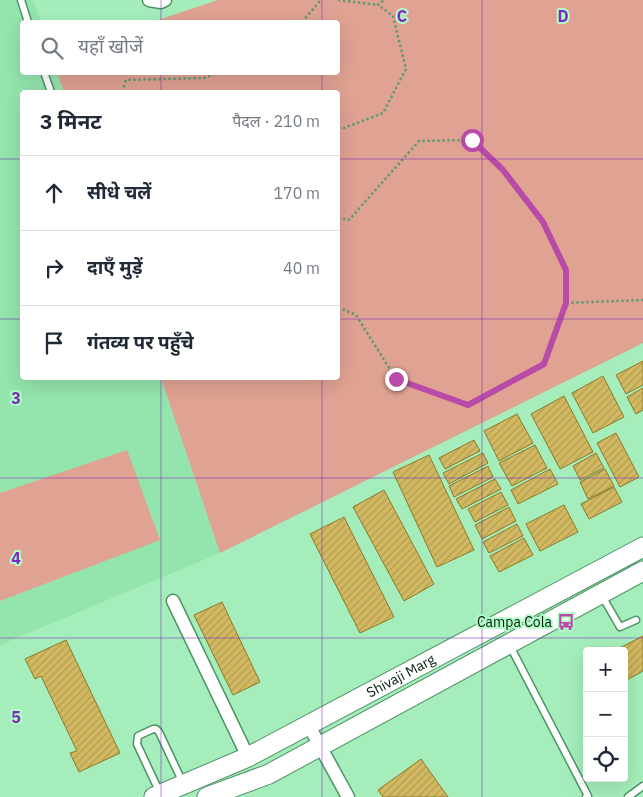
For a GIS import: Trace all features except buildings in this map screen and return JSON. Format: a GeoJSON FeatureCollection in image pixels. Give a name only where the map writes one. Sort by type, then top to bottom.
{"type":"FeatureCollection","features":[{"type":"Feature","properties":{"kind":"main road","name":"Shivaji Marg"},"geometry":{"type":"LineString","coordinates":[[157,796],[248,757],[309,726],[643,548]]}},
{"type":"Feature","properties":{"kind":"main road","name":"Shivaji Marg"},"geometry":{"type":"LineString","coordinates":[[207,797],[268,774],[643,571]]}},
{"type":"Feature","properties":{"kind":"street"},"geometry":{"type":"LineString","coordinates":[[149,0],[161,2],[165,0]]}},
{"type":"Feature","properties":{"kind":"street"},"geometry":{"type":"LineString","coordinates":[[173,601],[248,757]]}},
{"type":"Feature","properties":{"kind":"street"},"geometry":{"type":"LineString","coordinates":[[309,726],[348,797]]}},
{"type":"Feature","properties":{"kind":"lane"},"geometry":{"type":"LineString","coordinates":[[21,0],[27,20]]}},
{"type":"Feature","properties":{"kind":"lane"},"geometry":{"type":"LineString","coordinates":[[45,75],[50,90]]}},
{"type":"Feature","properties":{"kind":"lane"},"geometry":{"type":"LineString","coordinates":[[601,594],[620,627],[636,620]]}},
{"type":"Feature","properties":{"kind":"lane"},"geometry":{"type":"LineString","coordinates":[[509,644],[588,796],[586,797]]}},
{"type":"Feature","properties":{"kind":"lane"},"geometry":{"type":"LineString","coordinates":[[157,796],[137,744],[138,736],[152,729],[156,729],[159,732],[184,784]]}},
{"type":"Feature","properties":{"kind":"lane"},"geometry":{"type":"LineString","coordinates":[[628,797],[643,786]]}},
{"type":"Feature","properties":{"kind":"path"},"geometry":{"type":"LineString","coordinates":[[304,20],[321,0]]}},
{"type":"Feature","properties":{"kind":"path"},"geometry":{"type":"LineString","coordinates":[[338,0],[378,5],[393,16],[406,69],[383,113],[344,128],[340,127]]}},
{"type":"Feature","properties":{"kind":"path"},"geometry":{"type":"LineString","coordinates":[[378,5],[384,0]]}},
{"type":"Feature","properties":{"kind":"path"},"geometry":{"type":"LineString","coordinates":[[123,90],[126,80],[204,78],[212,75]]}},
{"type":"Feature","properties":{"kind":"path"},"geometry":{"type":"LineString","coordinates":[[340,218],[349,220],[419,141],[472,140],[503,170],[543,222],[566,270],[566,303],[544,364],[468,405],[396,379],[356,315],[340,308]]}},
{"type":"Feature","properties":{"kind":"path"},"geometry":{"type":"LineString","coordinates":[[566,303],[643,300]]}},
{"type":"Feature","properties":{"kind":"shaded area"},"geometry":{"type":"Polygon","coordinates":[[[0,0],[33,0],[40,20],[20,20],[20,75],[58,75],[63,90],[20,90],[20,380],[162,380],[220,553],[0,645],[0,0]]]}},
{"type":"Feature","properties":{"kind":"shaded area"},"geometry":{"type":"Polygon","coordinates":[[[218,0],[643,0],[643,343],[220,553],[162,380],[340,380],[340,90],[63,90],[58,75],[340,75],[340,20],[158,20],[218,0]]]}},
{"type":"Feature","properties":{"kind":"shaded area"},"geometry":{"type":"Polygon","coordinates":[[[127,450],[160,540],[0,601],[0,493],[127,450]]]}},
{"type":"Feature","properties":{"kind":"place","name":"Campa Cola"},"geometry":{"type":"Point","coordinates":[566,622]}},
{"type":"Feature","properties":{"kind":"route"},"geometry":{"type":"LineString","coordinates":[[396,379],[468,405],[544,364],[566,303],[566,270],[543,222],[503,170],[472,140]]}}]}
